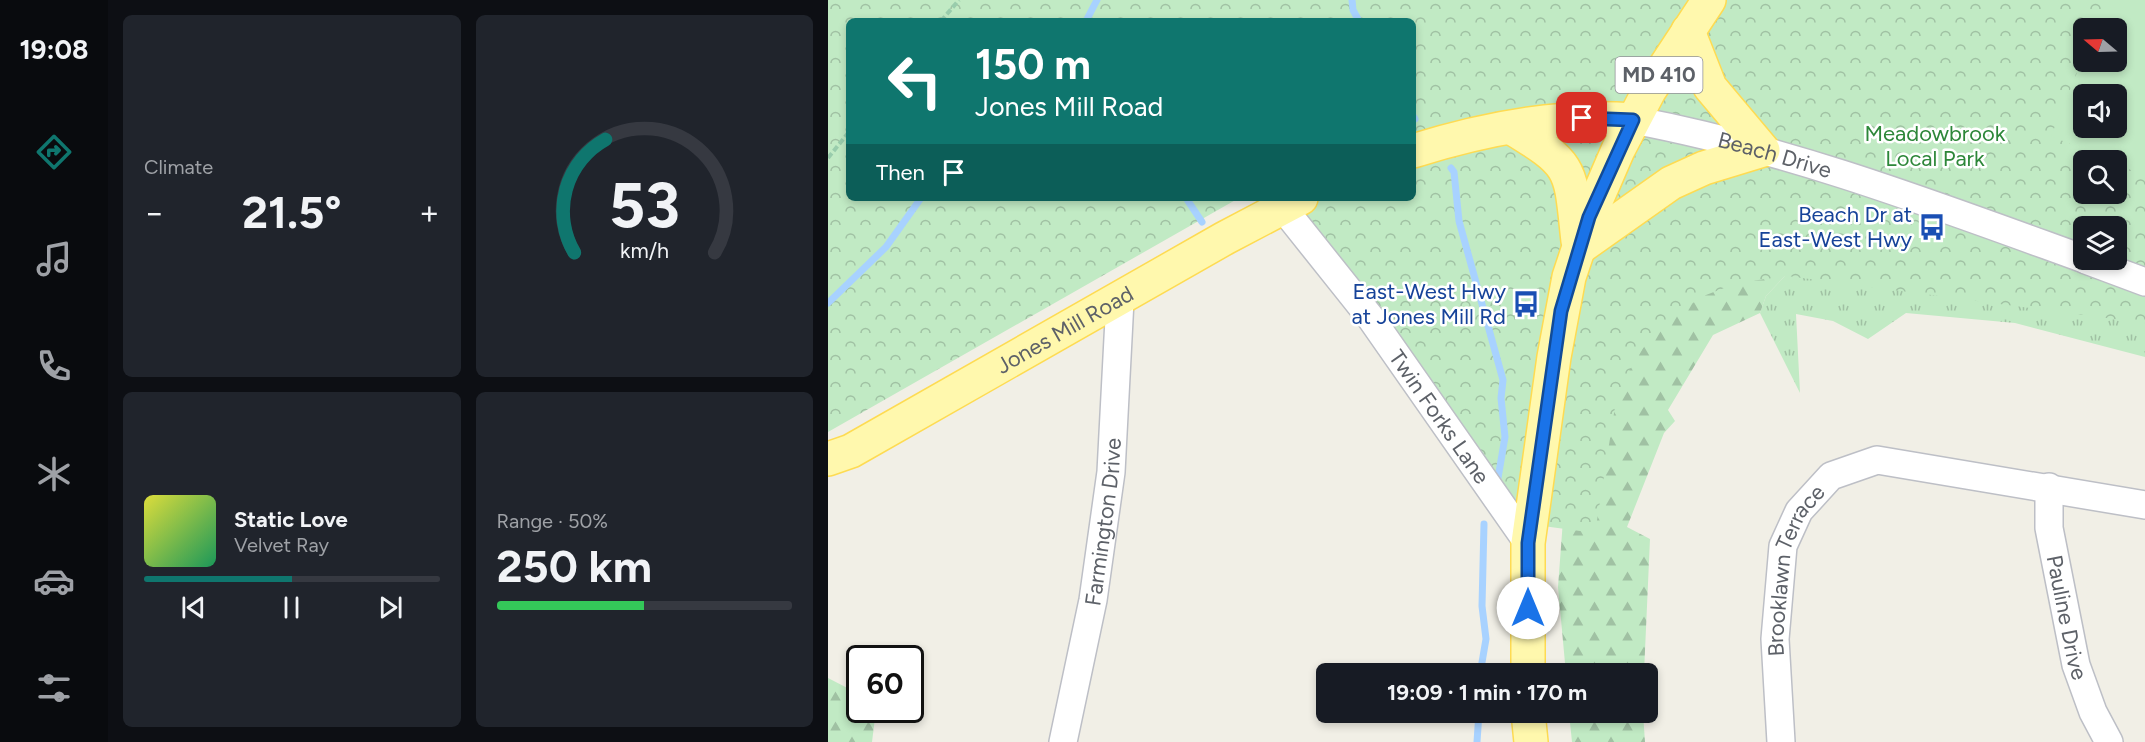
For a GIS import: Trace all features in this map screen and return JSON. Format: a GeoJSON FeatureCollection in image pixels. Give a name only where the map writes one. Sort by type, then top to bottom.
{"type":"FeatureCollection","features":[{"type":"Feature","properties":{"kind":"main road","name":"MD 410"},"geometry":{"type":"LineString","coordinates":[[1528,663],[1528,543],[1561,311],[1596,200],[1633,120],[1709,0]]}},
{"type":"Feature","properties":{"kind":"main road"},"geometry":{"type":"LineString","coordinates":[[1512,128],[1549,150],[1562,162],[1572,190],[1579,248],[1671,183],[1704,168],[1763,150],[1710,87],[1688,31]]}},
{"type":"Feature","properties":{"kind":"main road"},"geometry":{"type":"LineString","coordinates":[[1416,150],[1512,128],[1582,118],[1633,120]]}},
{"type":"Feature","properties":{"kind":"main road","name":"Jones Mill Road"},"geometry":{"type":"LineString","coordinates":[[828,459],[851,451],[1120,300],[1225,238],[1292,203]]}},
{"type":"Feature","properties":{"kind":"main road"},"geometry":{"type":"LineString","coordinates":[[1529,723],[1531,742]]}},
{"type":"Feature","properties":{"kind":"street","name":"Beach Drive"},"geometry":{"type":"LineString","coordinates":[[1633,120],[1763,150],[1868,181],[2073,255]]}},
{"type":"Feature","properties":{"kind":"street","name":"Twin Forks Lane"},"geometry":{"type":"LineString","coordinates":[[1292,203],[1528,543]]}},
{"type":"Feature","properties":{"kind":"street","name":"Beach Drive"},"geometry":{"type":"LineString","coordinates":[[2113,270],[2145,282]]}},
{"type":"Feature","properties":{"kind":"street","name":"Farmington Drive"},"geometry":{"type":"LineString","coordinates":[[1063,742],[1093,600],[1111,472],[1120,300]]}},
{"type":"Feature","properties":{"kind":"street","name":"Brooklawn Terrace"},"geometry":{"type":"LineString","coordinates":[[1781,742],[1775,639],[1783,546],[1799,510],[1831,476],[1877,460],[2049,487],[2145,505]]}},
{"type":"Feature","properties":{"kind":"street","name":"Pauline Drive"},"geometry":{"type":"LineString","coordinates":[[2049,487],[2049,528],[2076,665],[2093,712],[2109,742]]}},
{"type":"Feature","properties":{"kind":"path"},"geometry":{"type":"LineString","coordinates":[[944,18],[959,0]]}},
{"type":"Feature","properties":{"kind":"path"},"geometry":{"type":"LineString","coordinates":[[828,158],[846,136]]}},
{"type":"Feature","properties":{"kind":"green space","name":"Meadowbrook Local Park"},"geometry":{"type":"Polygon","coordinates":[[[828,0],[2145,0],[2145,323],[1787,276],[1737,283],[1706,295],[1678,312],[1643,348],[1626,376],[1615,407],[1595,533],[1528,524],[1291,201],[1416,201],[1416,18],[846,18],[846,201],[1234,201],[828,432],[828,0]]]}},
{"type":"Feature","properties":{"kind":"green space"},"geometry":{"type":"Polygon","coordinates":[[[2108,0],[2145,0],[2145,176],[2127,168],[2127,150],[2084,150],[2051,136],[2077,72],[2127,72],[2127,18],[2100,18],[2108,0]]]}},
{"type":"Feature","properties":{"kind":"green space"},"geometry":{"type":"Polygon","coordinates":[[[1770,176],[1814,181],[1961,231],[2131,300],[2145,303],[2145,357],[2015,323],[1906,313],[1868,339],[1833,321],[1796,314],[1800,393],[1760,313],[1766,296],[1799,261],[1813,261],[1804,227],[1766,215],[1736,213],[1653,276],[1637,263],[1621,261],[1591,329],[1595,292],[1604,263],[1619,239],[1638,220],[1661,204],[1686,193],[1742,179],[1770,176]]]}},
{"type":"Feature","properties":{"kind":"green space"},"geometry":{"type":"Polygon","coordinates":[[[1799,261],[1766,296],[1760,313],[1713,335],[1668,410],[1675,421],[1664,433],[1627,527],[1650,539],[1644,663],[1565,663],[1558,587],[1569,439],[1591,329],[1799,261]]]}},
{"type":"Feature","properties":{"kind":"green space"},"geometry":{"type":"Polygon","coordinates":[[[828,678],[846,687],[846,723],[874,723],[872,742],[828,742],[828,678]]]}},
{"type":"Feature","properties":{"kind":"green space"},"geometry":{"type":"Polygon","coordinates":[[[1570,723],[1644,723],[1645,742],[1572,742],[1570,723]]]}},
{"type":"Feature","properties":{"kind":"waterway"},"geometry":{"type":"LineString","coordinates":[[1088,18],[1097,0]]}},
{"type":"Feature","properties":{"kind":"waterway"},"geometry":{"type":"LineString","coordinates":[[1352,0],[1353,10],[1357,18]]}},
{"type":"Feature","properties":{"kind":"waterway"},"geometry":{"type":"LineString","coordinates":[[1451,168],[1454,172],[1459,221],[1503,380],[1501,398],[1505,437],[1497,484]]}},
{"type":"Feature","properties":{"kind":"waterway"},"geometry":{"type":"LineString","coordinates":[[828,303],[886,247],[919,201]]}},
{"type":"Feature","properties":{"kind":"waterway"},"geometry":{"type":"LineString","coordinates":[[1188,201],[1202,222]]}},
{"type":"Feature","properties":{"kind":"waterway"},"geometry":{"type":"LineString","coordinates":[[1482,663],[1486,639],[1482,606],[1484,524]]}},
{"type":"Feature","properties":{"kind":"waterway"},"geometry":{"type":"LineString","coordinates":[[1477,742],[1478,723]]}},
{"type":"Feature","properties":{"kind":"place","name":"Beach Dr at East-West Hwy"},"geometry":{"type":"Point","coordinates":[1932,227]}},
{"type":"Feature","properties":{"kind":"place","name":"East-West Hwy at Jones Mill Rd"},"geometry":{"type":"Point","coordinates":[1526,304]}},
{"type":"Feature","properties":{"kind":"route"},"geometry":{"type":"LineString","coordinates":[[1528,608],[1528,543],[1561,311],[1569,277],[1589,217],[1633,120],[1582,118]]}}]}
